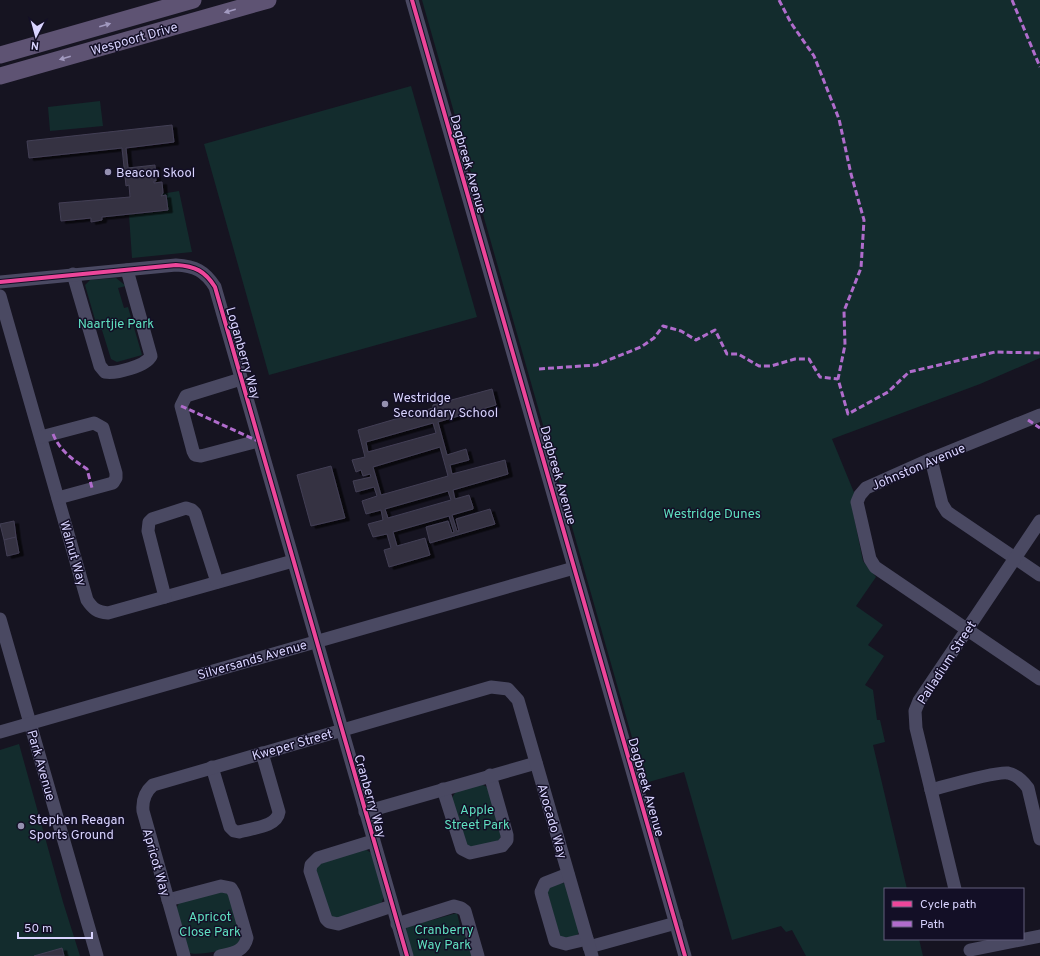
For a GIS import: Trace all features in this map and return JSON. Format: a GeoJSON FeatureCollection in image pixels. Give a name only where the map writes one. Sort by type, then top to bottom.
{"type":"FeatureCollection","features":[{"type":"Feature","properties":{"kind":"main road","name":"Wespoort Drive"},"geometry":{"type":"LineString","coordinates":[[0,55],[193,0]]}},
{"type":"Feature","properties":{"kind":"main road","name":"Wespoort Drive"},"geometry":{"type":"LineString","coordinates":[[0,76],[268,0]]}},
{"type":"Feature","properties":{"kind":"street","name":"Dagbreek Avenue"},"geometry":{"type":"LineString","coordinates":[[412,0],[685,956]]}},
{"type":"Feature","properties":{"kind":"street","name":"Loganberry Way"},"geometry":{"type":"LineString","coordinates":[[0,282],[176,265],[188,266],[201,270],[209,278],[215,287],[316,641]]}},
{"type":"Feature","properties":{"kind":"street"},"geometry":{"type":"LineString","coordinates":[[73,274],[100,366],[105,372],[114,373],[144,363],[151,356],[127,270]]}},
{"type":"Feature","properties":{"kind":"street","name":"Walnut Way"},"geometry":{"type":"LineString","coordinates":[[0,296],[87,600],[93,608],[100,612],[108,613],[293,561]]}},
{"type":"Feature","properties":{"kind":"street"},"geometry":{"type":"LineString","coordinates":[[241,379],[186,396],[182,400],[181,406],[193,451],[196,455],[201,456],[258,441]]}},
{"type":"Feature","properties":{"kind":"street","name":"Johnston Avenue"},"geometry":{"type":"LineString","coordinates":[[1040,416],[931,459],[866,488],[857,502],[870,559],[875,567],[1040,678]]}},
{"type":"Feature","properties":{"kind":"street"},"geometry":{"type":"LineString","coordinates":[[41,437],[94,423],[99,425],[103,428],[116,473],[116,478],[112,483],[58,498]]}},
{"type":"Feature","properties":{"kind":"street"},"geometry":{"type":"LineString","coordinates":[[931,459],[943,508],[1040,575]]}},
{"type":"Feature","properties":{"kind":"street"},"geometry":{"type":"LineString","coordinates":[[165,597],[148,531],[149,522],[152,519],[186,508],[195,513],[217,582]]}},
{"type":"Feature","properties":{"kind":"street","name":"Palladium Street"},"geometry":{"type":"LineString","coordinates":[[955,888],[916,728],[915,711],[919,701],[1040,521]]}},
{"type":"Feature","properties":{"kind":"street","name":"Silversands Avenue"},"geometry":{"type":"LineString","coordinates":[[0,732],[574,568]]}},
{"type":"Feature","properties":{"kind":"street","name":"Park Avenue"},"geometry":{"type":"LineString","coordinates":[[0,619],[97,956]]}},
{"type":"Feature","properties":{"kind":"street","name":"Cranberry Way"},"geometry":{"type":"LineString","coordinates":[[316,641],[406,956]]}},
{"type":"Feature","properties":{"kind":"street","name":"Kweper Street"},"geometry":{"type":"LineString","coordinates":[[147,791],[153,785],[212,767],[491,687],[508,690]]}},
{"type":"Feature","properties":{"kind":"street","name":"Avocado Way"},"geometry":{"type":"LineString","coordinates":[[508,690],[518,700],[589,947]]}},
{"type":"Feature","properties":{"kind":"street"},"geometry":{"type":"LineString","coordinates":[[212,767],[230,827],[234,831],[239,832],[273,823],[278,818],[279,812],[262,753]]}},
{"type":"Feature","properties":{"kind":"street"},"geometry":{"type":"LineString","coordinates":[[365,812],[536,763]]}},
{"type":"Feature","properties":{"kind":"street"},"geometry":{"type":"LineString","coordinates":[[931,790],[1001,773],[1015,776],[1023,780],[1028,788],[1040,839]]}},
{"type":"Feature","properties":{"kind":"street"},"geometry":{"type":"LineString","coordinates":[[443,789],[462,849],[470,853],[502,846],[506,843],[507,835],[490,775]]}},
{"type":"Feature","properties":{"kind":"street","name":"Apricot Way"},"geometry":{"type":"LineString","coordinates":[[147,791],[144,797],[143,811],[184,956]]}},
{"type":"Feature","properties":{"kind":"street"},"geometry":{"type":"LineString","coordinates":[[373,841],[318,858],[311,865],[310,871],[326,919],[329,922],[338,924],[392,906]]}},
{"type":"Feature","properties":{"kind":"street"},"geometry":{"type":"LineString","coordinates":[[568,874],[545,883],[541,892],[555,941],[589,947],[676,923]]}},
{"type":"Feature","properties":{"kind":"street"},"geometry":{"type":"LineString","coordinates":[[168,900],[221,886],[231,888],[234,893],[246,943],[242,949],[238,951],[220,956]]}},
{"type":"Feature","properties":{"kind":"street"},"geometry":{"type":"LineString","coordinates":[[397,924],[454,906],[461,908],[465,911],[478,956]]}},
{"type":"Feature","properties":{"kind":"street"},"geometry":{"type":"LineString","coordinates":[[1024,939],[1040,936]]}},
{"type":"Feature","properties":{"kind":"street"},"geometry":{"type":"LineString","coordinates":[[970,948],[1017,940]]}},
{"type":"Feature","properties":{"kind":"green space","name":"Westridge Dunes"},"geometry":{"type":"Polygon","coordinates":[[[422,0],[1040,0],[1040,358],[980,384],[832,439],[855,495],[851,502],[863,561],[876,577],[856,606],[883,625],[868,645],[884,656],[865,685],[873,690],[877,720],[880,720],[885,742],[873,745],[907,888],[884,888],[884,940],[919,940],[923,956],[806,956],[792,930],[786,932],[781,926],[732,940],[684,772],[645,783],[422,0]]]}},
{"type":"Feature","properties":{"kind":"green space"},"geometry":{"type":"Polygon","coordinates":[[[411,86],[477,317],[269,375],[204,144],[411,86]]]}},
{"type":"Feature","properties":{"kind":"green space"},"geometry":{"type":"Polygon","coordinates":[[[100,101],[103,126],[50,131],[48,107],[100,101]]]}},
{"type":"Feature","properties":{"kind":"green space"},"geometry":{"type":"Polygon","coordinates":[[[179,191],[192,252],[132,258],[129,215],[167,211],[166,195],[161,196],[161,194],[179,191]]]}},
{"type":"Feature","properties":{"kind":"green space","name":"Naartjie Park"},"geometry":{"type":"Polygon","coordinates":[[[116,278],[126,286],[118,288],[124,308],[128,307],[142,355],[117,362],[111,359],[102,330],[98,330],[85,285],[90,280],[116,278]]]}},
{"type":"Feature","properties":{"kind":"green space","name":"Stephen Reagan Sports Ground"},"geometry":{"type":"Polygon","coordinates":[[[19,744],[63,902],[80,956],[0,956],[0,750],[19,744]]]}},
{"type":"Feature","properties":{"kind":"green space","name":"Apple Street Park"},"geometry":{"type":"Polygon","coordinates":[[[481,784],[487,787],[502,832],[499,841],[475,849],[466,846],[452,798],[456,791],[481,784]]]}},
{"type":"Feature","properties":{"kind":"green space"},"geometry":{"type":"Polygon","coordinates":[[[365,849],[371,853],[384,896],[381,904],[337,918],[331,917],[315,872],[316,865],[365,849]]]}},
{"type":"Feature","properties":{"kind":"green space"},"geometry":{"type":"Polygon","coordinates":[[[563,883],[566,884],[579,932],[576,937],[560,938],[546,887],[563,883]]]}},
{"type":"Feature","properties":{"kind":"green space","name":"Apricot Close Park"},"geometry":{"type":"Polygon","coordinates":[[[227,890],[243,935],[236,947],[205,953],[189,953],[176,909],[179,903],[227,890]]]}},
{"type":"Feature","properties":{"kind":"green space","name":"Cranberry Way Park"},"geometry":{"type":"Polygon","coordinates":[[[457,913],[461,930],[466,929],[473,956],[411,956],[406,929],[407,927],[457,913]]]}},
{"type":"Feature","properties":{"kind":"building"},"geometry":{"type":"Polygon","coordinates":[[[172,125],[174,142],[126,148],[128,168],[155,165],[156,181],[154,181],[154,183],[162,182],[163,193],[161,196],[166,195],[168,210],[102,217],[102,220],[91,222],[91,218],[61,221],[59,203],[130,197],[129,185],[126,186],[122,148],[29,158],[27,141],[172,125]]]}},
{"type":"Feature","properties":{"kind":"building"},"geometry":{"type":"Polygon","coordinates":[[[492,389],[496,405],[438,422],[447,455],[466,449],[469,460],[450,465],[452,474],[505,460],[508,474],[453,490],[455,499],[469,495],[473,507],[473,509],[452,515],[457,531],[459,531],[456,519],[490,509],[495,524],[430,543],[426,527],[448,521],[452,533],[454,532],[449,516],[393,532],[397,546],[425,538],[430,555],[389,567],[384,550],[391,548],[387,534],[373,537],[368,524],[383,520],[381,510],[366,514],[362,501],[377,496],[374,487],[356,492],[353,481],[371,477],[370,474],[363,476],[361,470],[356,472],[352,460],[365,457],[358,430],[433,408],[433,405],[492,389]],[[433,423],[366,442],[368,452],[436,433],[433,423]],[[440,447],[373,467],[381,495],[448,476],[440,447]],[[448,491],[385,509],[388,518],[451,500],[448,491]]]}},
{"type":"Feature","properties":{"kind":"building"},"geometry":{"type":"Polygon","coordinates":[[[331,466],[345,518],[311,526],[297,475],[331,466]]]}},
{"type":"Feature","properties":{"kind":"building"},"geometry":{"type":"Polygon","coordinates":[[[14,521],[16,537],[4,540],[0,524],[14,521]]]}},
{"type":"Feature","properties":{"kind":"building"},"geometry":{"type":"Polygon","coordinates":[[[16,537],[19,553],[7,556],[4,540],[16,537]]]}},
{"type":"Feature","properties":{"kind":"building"},"geometry":{"type":"Polygon","coordinates":[[[62,948],[64,956],[34,956],[62,948]]]}},
{"type":"Feature","properties":{"kind":"marked path"},"geometry":{"type":"LineString","coordinates":[[779,0],[791,23],[814,56],[839,119],[851,174],[864,220],[861,268],[844,311],[845,345],[838,379],[848,414],[888,392],[909,372],[995,352],[1040,353]]}},
{"type":"Feature","properties":{"kind":"marked path"},"geometry":{"type":"LineString","coordinates":[[1012,0],[1040,67]]}},
{"type":"Feature","properties":{"kind":"marked path"},"geometry":{"type":"LineString","coordinates":[[539,369],[596,365],[641,347],[654,338],[663,326],[681,331],[696,340],[715,330],[727,354],[738,354],[759,366],[771,366],[795,359],[809,359],[820,377],[838,379]]}},
{"type":"Feature","properties":{"kind":"marked path"},"geometry":{"type":"LineString","coordinates":[[181,406],[258,441]]}},
{"type":"Feature","properties":{"kind":"marked path"},"geometry":{"type":"LineString","coordinates":[[1028,420],[1040,428]]}},
{"type":"Feature","properties":{"kind":"marked path"},"geometry":{"type":"LineString","coordinates":[[53,434],[63,450],[71,458],[87,469],[92,488]]}},
{"type":"Feature","properties":{"kind":"cycle path"},"geometry":{"type":"LineString","coordinates":[[412,0],[685,956]]}},
{"type":"Feature","properties":{"kind":"cycle path"},"geometry":{"type":"LineString","coordinates":[[0,282],[176,265],[199,270],[215,287],[407,956]]}},
{"type":"Feature","properties":{"kind":"place","name":"Beacon Skool"},"geometry":{"type":"Point","coordinates":[108,172]}},
{"type":"Feature","properties":{"kind":"place","name":"Westridge Secondary School"},"geometry":{"type":"Point","coordinates":[385,404]}},
{"type":"Feature","properties":{"kind":"place","name":"Stephen Reagan Sports Ground"},"geometry":{"type":"Point","coordinates":[21,826]}}]}
